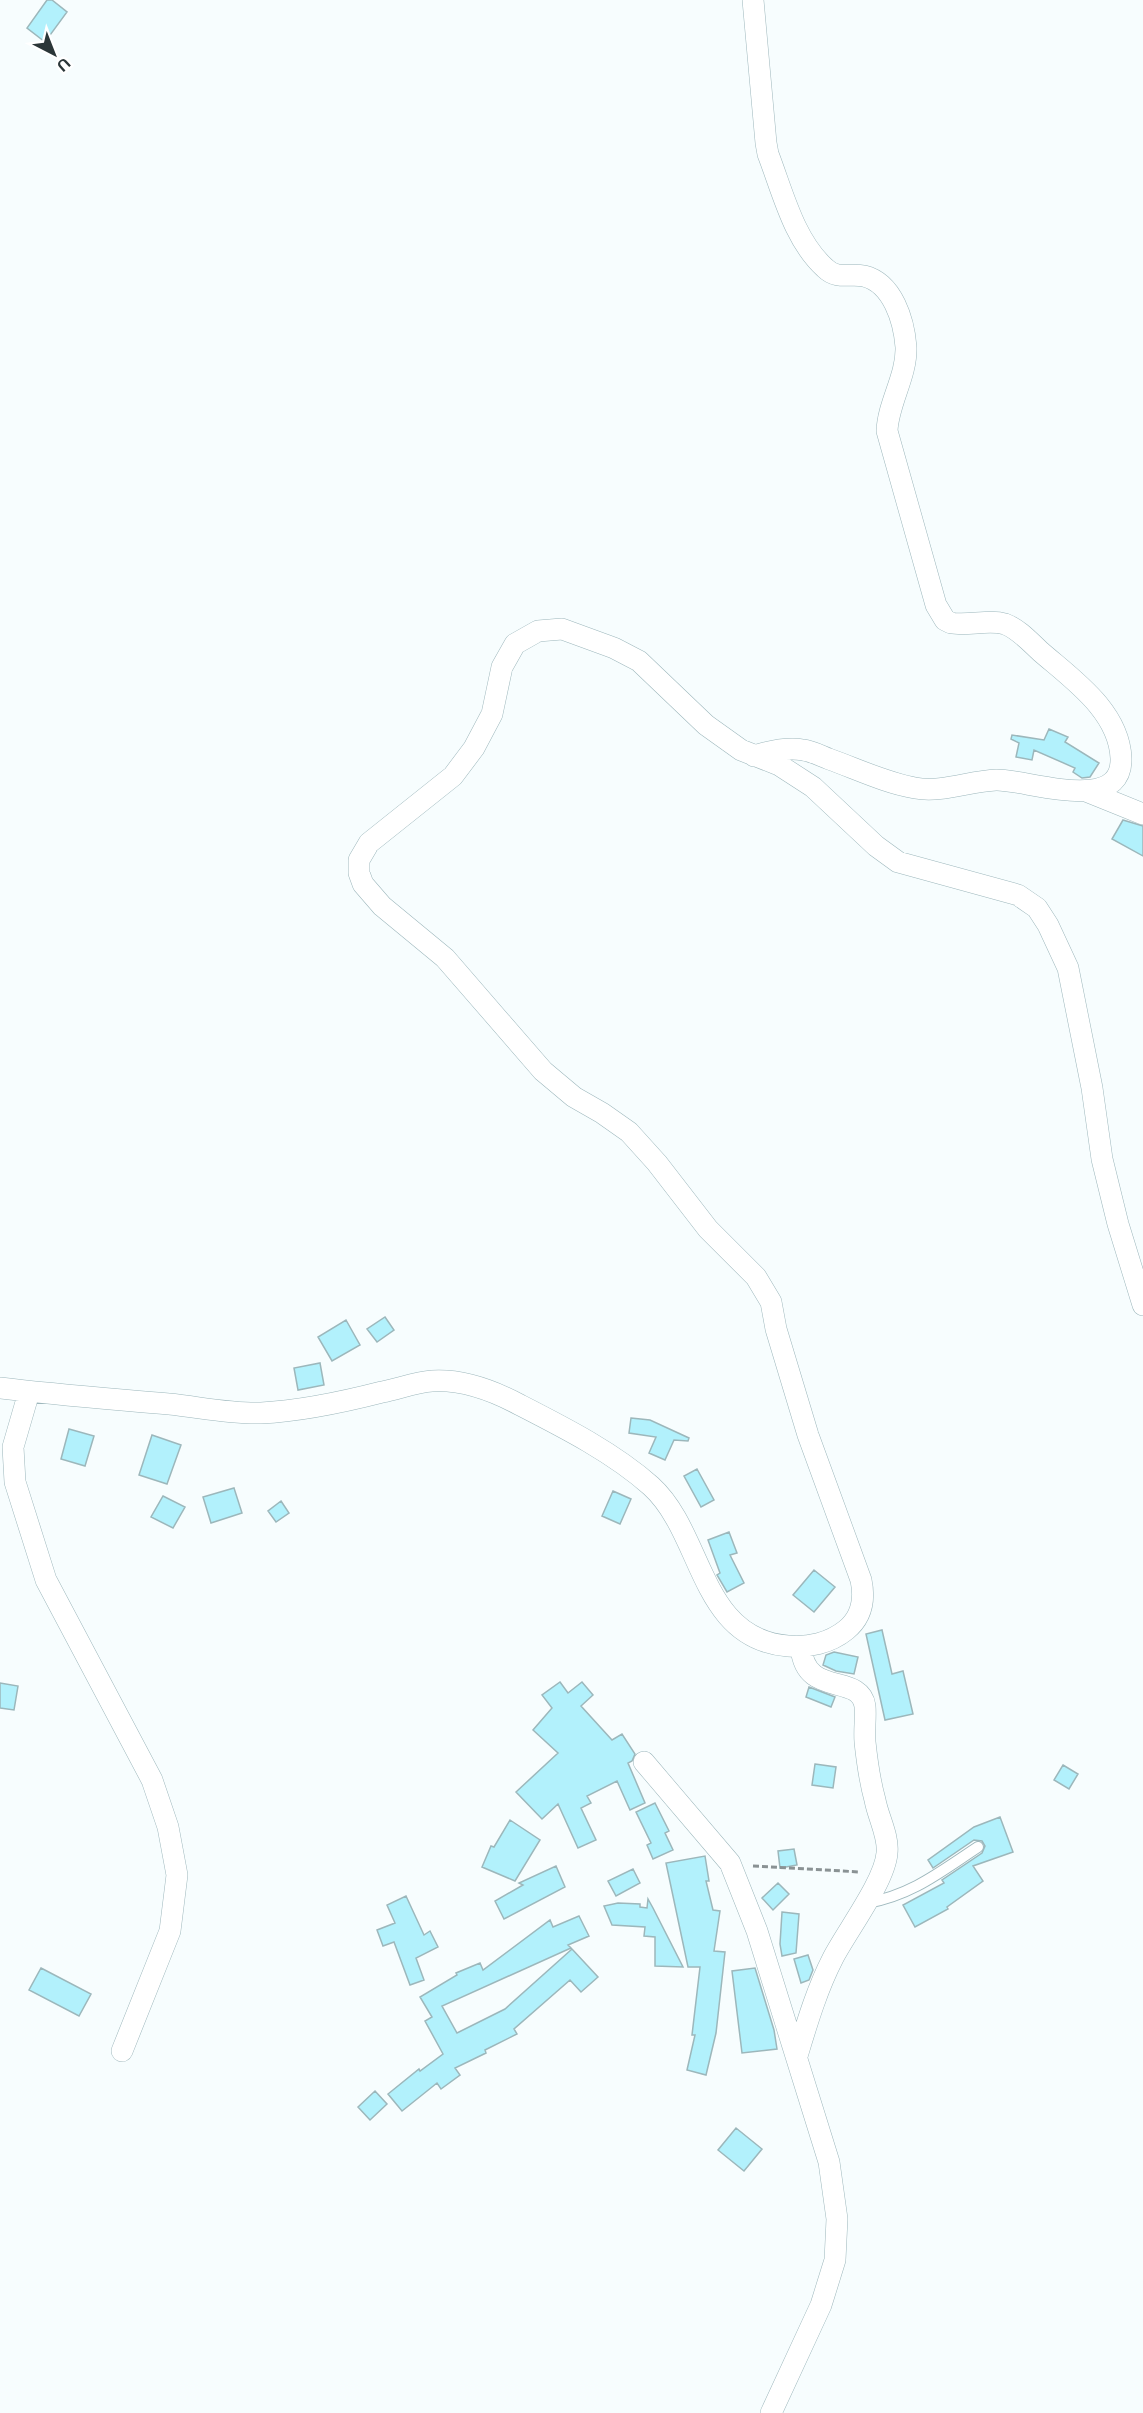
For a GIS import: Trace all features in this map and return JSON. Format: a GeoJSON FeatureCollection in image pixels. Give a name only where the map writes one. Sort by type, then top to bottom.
{"type":"FeatureCollection","features":[{"type":"Feature","properties":{"kind":"street"},"geometry":{"type":"LineString","coordinates":[[753,0],[768,154],[802,241],[825,269],[834,274],[863,275],[875,280],[889,293],[898,311],[906,350],[902,372],[887,417],[887,431],[936,605],[945,620],[951,623],[997,622],[1007,624],[1084,689],[1100,707],[1118,741],[1121,760],[1118,773],[1108,784],[1086,791],[1055,789],[1004,780],[922,789],[899,784],[804,750],[775,750],[754,756]]}},
{"type":"Feature","properties":{"kind":"street"},"geometry":{"type":"LineString","coordinates":[[0,1388],[260,1413],[339,1403],[432,1381],[473,1385],[519,1404],[624,1464],[653,1488],[676,1519],[713,1596],[726,1615],[745,1632],[759,1640],[773,1644],[801,1647],[823,1642],[854,1623],[860,1612],[864,1594],[856,1564],[808,1435],[776,1329],[771,1302],[756,1277],[708,1229],[657,1163],[629,1132],[574,1097],[543,1071],[445,958],[382,906],[363,884],[359,873],[359,860],[369,843],[453,776],[474,748],[492,714],[502,667],[515,644],[538,631],[562,629],[585,636],[639,661],[706,725],[741,750],[779,765],[813,787],[876,846],[897,861],[1018,895],[1037,908],[1048,925],[1068,968],[1092,1088],[1102,1159],[1118,1224],[1143,1305]]}},
{"type":"Feature","properties":{"kind":"street"},"geometry":{"type":"LineString","coordinates":[[1086,791],[1143,814]]}},
{"type":"Feature","properties":{"kind":"street"},"geometry":{"type":"LineString","coordinates":[[29,1392],[13,1447],[15,1482],[46,1580],[152,1780],[168,1827],[177,1875],[170,1931],[122,2051]]}},
{"type":"Feature","properties":{"kind":"street"},"geometry":{"type":"LineString","coordinates":[[797,2056],[813,2007],[833,1959],[883,1873],[888,1852],[875,1802],[865,1742],[865,1705],[858,1692],[812,1674],[802,1661],[801,1647]]}},
{"type":"Feature","properties":{"kind":"street"},"geometry":{"type":"LineString","coordinates":[[644,1762],[730,1863],[757,1931],[829,2162],[837,2219],[835,2260],[821,2305],[771,2413]]}},
{"type":"Feature","properties":{"kind":"lane"},"geometry":{"type":"LineString","coordinates":[[864,1904],[893,1898],[921,1884],[978,1847]]}},
{"type":"Feature","properties":{"kind":"path"},"geometry":{"type":"LineString","coordinates":[[730,1863],[792,1869],[883,1873]]}},
{"type":"Feature","properties":{"kind":"building"},"geometry":{"type":"Polygon","coordinates":[[[47,0],[52,0],[67,12],[45,42],[27,28],[47,0]]]}},
{"type":"Feature","properties":{"kind":"building"},"geometry":{"type":"Polygon","coordinates":[[[1049,729],[1068,737],[1065,742],[1099,763],[1090,777],[1082,778],[1073,772],[1075,768],[1034,750],[1032,760],[1016,757],[1019,743],[1011,739],[1012,735],[1044,740],[1049,729]]]}},
{"type":"Feature","properties":{"kind":"building"},"geometry":{"type":"Polygon","coordinates":[[[1123,820],[1143,826],[1143,856],[1112,839],[1123,820]]]}},
{"type":"Feature","properties":{"kind":"building"},"geometry":{"type":"Polygon","coordinates":[[[385,1317],[394,1330],[377,1342],[367,1329],[385,1317]]]}},
{"type":"Feature","properties":{"kind":"building"},"geometry":{"type":"Polygon","coordinates":[[[346,1320],[360,1345],[332,1361],[318,1337],[346,1320]]]}},
{"type":"Feature","properties":{"kind":"building"},"geometry":{"type":"Polygon","coordinates":[[[320,1363],[324,1385],[298,1390],[294,1368],[320,1363]]]}},
{"type":"Feature","properties":{"kind":"building"},"geometry":{"type":"Polygon","coordinates":[[[631,1418],[650,1420],[689,1438],[688,1441],[674,1440],[665,1460],[649,1453],[656,1437],[629,1433],[631,1418]]]}},
{"type":"Feature","properties":{"kind":"building"},"geometry":{"type":"Polygon","coordinates":[[[69,1429],[94,1436],[85,1466],[61,1459],[69,1429]]]}},
{"type":"Feature","properties":{"kind":"building"},"geometry":{"type":"Polygon","coordinates":[[[152,1435],[181,1445],[167,1484],[139,1475],[152,1435]]]}},
{"type":"Feature","properties":{"kind":"building"},"geometry":{"type":"Polygon","coordinates":[[[697,1469],[714,1500],[701,1507],[684,1476],[697,1469]]]}},
{"type":"Feature","properties":{"kind":"building"},"geometry":{"type":"Polygon","coordinates":[[[234,1488],[242,1513],[211,1523],[203,1497],[234,1488]]]}},
{"type":"Feature","properties":{"kind":"building"},"geometry":{"type":"Polygon","coordinates":[[[613,1491],[631,1499],[620,1524],[602,1516],[613,1491]]]}},
{"type":"Feature","properties":{"kind":"building"},"geometry":{"type":"Polygon","coordinates":[[[163,1496],[185,1507],[173,1528],[151,1517],[163,1496]]]}},
{"type":"Feature","properties":{"kind":"building"},"geometry":{"type":"Polygon","coordinates":[[[281,1501],[289,1513],[276,1522],[268,1511],[281,1501]]]}},
{"type":"Feature","properties":{"kind":"building"},"geometry":{"type":"Polygon","coordinates":[[[729,1532],[737,1553],[730,1555],[744,1583],[727,1592],[717,1575],[720,1573],[708,1540],[729,1532]]]}},
{"type":"Feature","properties":{"kind":"building"},"geometry":{"type":"Polygon","coordinates":[[[814,1570],[835,1587],[814,1612],[793,1595],[814,1570]]]}},
{"type":"Feature","properties":{"kind":"building"},"geometry":{"type":"Polygon","coordinates":[[[882,1630],[892,1674],[903,1671],[913,1714],[885,1720],[866,1634],[882,1630]]]}},
{"type":"Feature","properties":{"kind":"building"},"geometry":{"type":"Polygon","coordinates":[[[834,1652],[858,1657],[854,1674],[836,1671],[823,1665],[826,1655],[834,1652]]]}},
{"type":"Feature","properties":{"kind":"building"},"geometry":{"type":"Polygon","coordinates":[[[560,1682],[568,1693],[582,1682],[593,1695],[581,1706],[612,1740],[622,1734],[635,1754],[632,1761],[628,1763],[645,1803],[630,1810],[617,1781],[587,1796],[591,1803],[581,1808],[596,1840],[578,1848],[558,1804],[542,1819],[516,1792],[558,1753],[533,1730],[552,1708],[542,1695],[560,1682]]]}},
{"type":"Feature","properties":{"kind":"building"},"geometry":{"type":"Polygon","coordinates":[[[0,1683],[18,1686],[14,1710],[0,1708],[0,1683]]]}},
{"type":"Feature","properties":{"kind":"building"},"geometry":{"type":"Polygon","coordinates":[[[809,1687],[835,1697],[831,1707],[806,1697],[809,1687]]]}},
{"type":"Feature","properties":{"kind":"building"},"geometry":{"type":"Polygon","coordinates":[[[815,1764],[836,1767],[833,1788],[812,1785],[815,1764]]]}},
{"type":"Feature","properties":{"kind":"building"},"geometry":{"type":"Polygon","coordinates":[[[1063,1765],[1078,1774],[1069,1789],[1054,1780],[1063,1765]]]}},
{"type":"Feature","properties":{"kind":"building"},"geometry":{"type":"Polygon","coordinates":[[[655,1803],[669,1831],[665,1833],[673,1850],[653,1859],[647,1845],[651,1843],[636,1812],[655,1803]]]}},
{"type":"Feature","properties":{"kind":"building"},"geometry":{"type":"Polygon","coordinates":[[[1000,1817],[1013,1852],[973,1866],[983,1881],[947,1907],[948,1909],[915,1927],[903,1905],[944,1883],[942,1880],[982,1853],[985,1846],[982,1841],[974,1840],[933,1868],[928,1860],[974,1827],[1000,1817]]]}},
{"type":"Feature","properties":{"kind":"building"},"geometry":{"type":"Polygon","coordinates":[[[510,1820],[540,1840],[515,1881],[482,1867],[491,1846],[494,1847],[510,1820]]]}},
{"type":"Feature","properties":{"kind":"building"},"geometry":{"type":"Polygon","coordinates":[[[794,1849],[797,1865],[780,1868],[778,1851],[794,1849]]]}},
{"type":"Feature","properties":{"kind":"building"},"geometry":{"type":"Polygon","coordinates":[[[705,1856],[709,1881],[706,1881],[713,1910],[720,1911],[714,1951],[725,1952],[716,2033],[706,2075],[687,2070],[695,2035],[692,2035],[700,1967],[688,1967],[666,1863],[705,1856]]]}},
{"type":"Feature","properties":{"kind":"building"},"geometry":{"type":"Polygon","coordinates":[[[556,1866],[565,1887],[504,1919],[495,1901],[523,1885],[519,1883],[556,1866]]]}},
{"type":"Feature","properties":{"kind":"building"},"geometry":{"type":"Polygon","coordinates":[[[633,1869],[640,1883],[616,1896],[608,1881],[633,1869]]]}},
{"type":"Feature","properties":{"kind":"building"},"geometry":{"type":"Polygon","coordinates":[[[778,1883],[789,1894],[773,1910],[762,1898],[778,1883]]]}},
{"type":"Feature","properties":{"kind":"building"},"geometry":{"type":"Polygon","coordinates":[[[406,1896],[424,1935],[430,1931],[438,1947],[416,1958],[424,1980],[410,1985],[394,1942],[383,1946],[377,1930],[395,1923],[387,1905],[406,1896]]]}},
{"type":"Feature","properties":{"kind":"building"},"geometry":{"type":"Polygon","coordinates":[[[648,1899],[683,1967],[655,1966],[655,1937],[644,1936],[645,1927],[612,1925],[604,1906],[618,1903],[640,1904],[640,1907],[647,1908],[648,1899]]]}},
{"type":"Feature","properties":{"kind":"building"},"geometry":{"type":"Polygon","coordinates":[[[782,1912],[799,1914],[796,1953],[782,1956],[780,1944],[782,1912]]]}},
{"type":"Feature","properties":{"kind":"building"},"geometry":{"type":"Polygon","coordinates":[[[579,1916],[589,1936],[568,1945],[571,1948],[442,2006],[457,2033],[505,2009],[572,1949],[598,1977],[581,1992],[570,1980],[514,2029],[517,2034],[455,2068],[460,2075],[441,2089],[437,2083],[402,2111],[388,2094],[419,2069],[420,2071],[443,2054],[425,2021],[432,2017],[420,1997],[457,1975],[456,1973],[480,1963],[483,1970],[550,1920],[553,1927],[579,1916]]]}},
{"type":"Feature","properties":{"kind":"building"},"geometry":{"type":"Polygon","coordinates":[[[808,1955],[813,1970],[809,1980],[801,1983],[794,1959],[808,1955]]]}},
{"type":"Feature","properties":{"kind":"building"},"geometry":{"type":"Polygon","coordinates":[[[41,1968],[91,1994],[79,2016],[29,1990],[41,1968]]]}},
{"type":"Feature","properties":{"kind":"building"},"geometry":{"type":"Polygon","coordinates":[[[755,1968],[774,2030],[777,2049],[742,2053],[732,1971],[755,1968]]]}},
{"type":"Feature","properties":{"kind":"building"},"geometry":{"type":"Polygon","coordinates":[[[375,2091],[387,2104],[370,2120],[358,2107],[375,2091]]]}},
{"type":"Feature","properties":{"kind":"building"},"geometry":{"type":"Polygon","coordinates":[[[736,2128],[762,2149],[744,2171],[718,2150],[736,2128]]]}}]}
